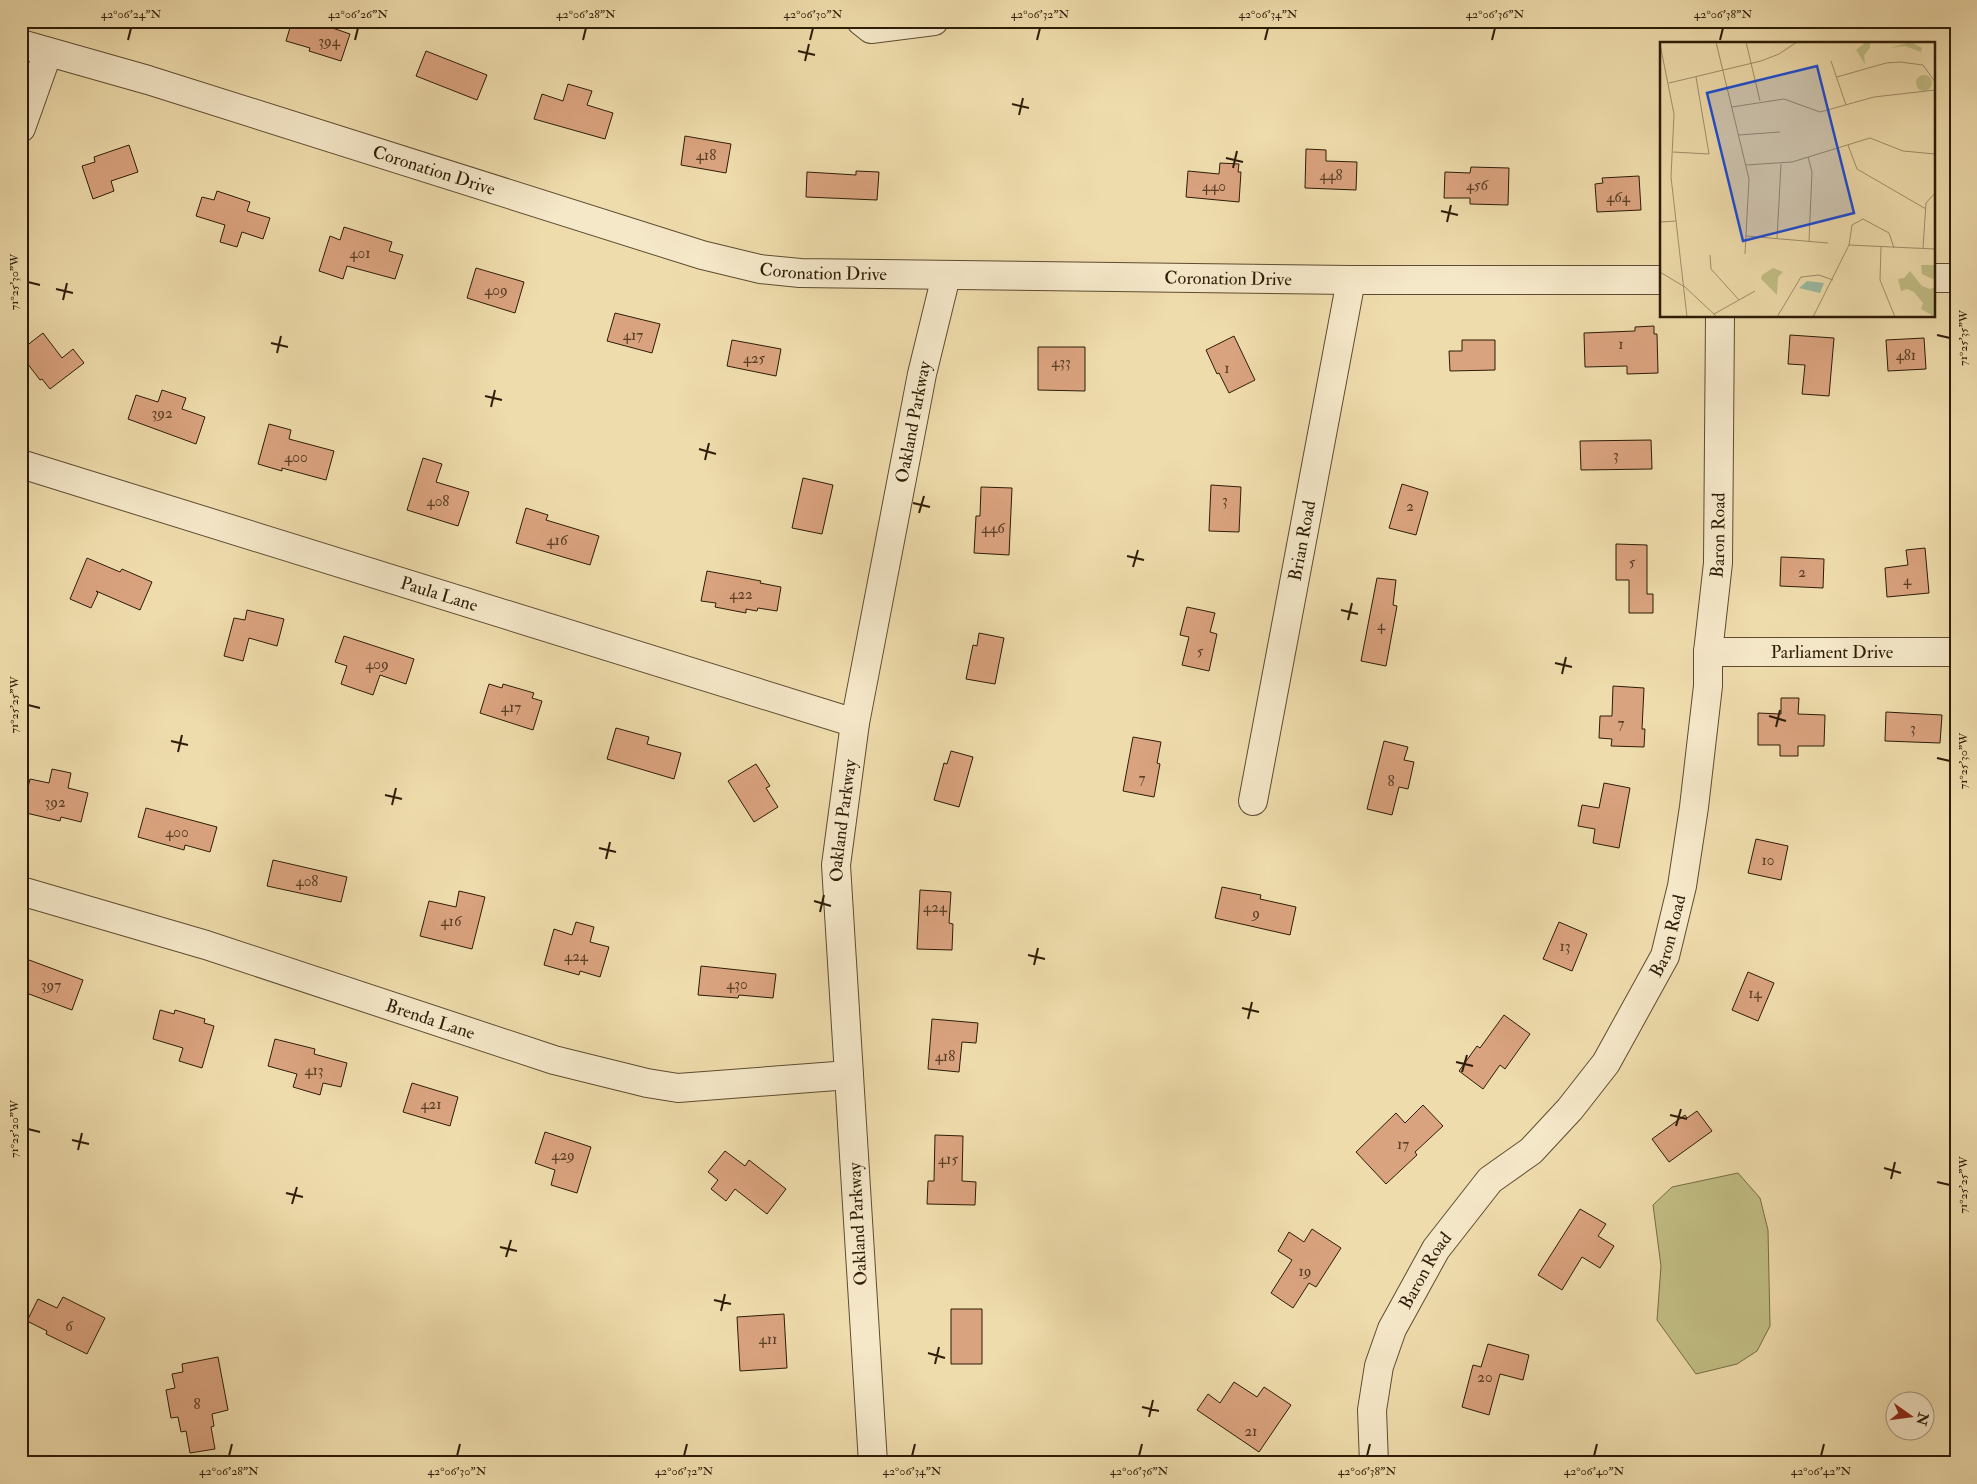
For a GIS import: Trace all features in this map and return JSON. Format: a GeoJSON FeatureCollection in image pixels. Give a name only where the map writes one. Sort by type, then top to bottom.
{"type":"FeatureCollection","features":[{"type":"Feature","properties":{"kind":"street"},"geometry":{"type":"LineString","coordinates":[[861,21],[871,29],[934,21]]}},
{"type":"Feature","properties":{"kind":"street","name":"Coronation Drive"},"geometry":{"type":"LineString","coordinates":[[21,44],[148,80],[702,255],[760,270],[800,273],[946,276],[1351,280],[1660,280]]}},
{"type":"Feature","properties":{"kind":"street"},"geometry":{"type":"LineString","coordinates":[[21,128],[48,52]]}},
{"type":"Feature","properties":{"kind":"street","name":"Oakland Parkway"},"geometry":{"type":"LineString","coordinates":[[873,1463],[836,865],[855,723],[922,374],[946,276]]}},
{"type":"Feature","properties":{"kind":"street"},"geometry":{"type":"LineString","coordinates":[[1934,278],[1956,278]]}},
{"type":"Feature","properties":{"kind":"street","name":"Brian Road"},"geometry":{"type":"LineString","coordinates":[[1253,801],[1351,280]]}},
{"type":"Feature","properties":{"kind":"street","name":"Baron Road"},"geometry":{"type":"LineString","coordinates":[[1374,1463],[1372,1410],[1379,1366],[1392,1329],[1436,1249],[1490,1180],[1530,1151],[1570,1108],[1606,1063],[1665,956],[1680,896],[1694,807],[1708,686],[1708,652],[1718,563],[1720,318]]}},
{"type":"Feature","properties":{"kind":"street","name":"Paula Lane"},"geometry":{"type":"LineString","coordinates":[[21,464],[855,723]]}},
{"type":"Feature","properties":{"kind":"street","name":"Parliament Drive"},"geometry":{"type":"LineString","coordinates":[[1708,652],[1956,652]]}},
{"type":"Feature","properties":{"kind":"street","name":"Brenda Lane"},"geometry":{"type":"LineString","coordinates":[[21,891],[206,945],[554,1060],[647,1083],[678,1088],[849,1075]]}},
{"type":"Feature","properties":{"kind":"shaded area"},"geometry":{"type":"Polygon","coordinates":[[[1738,1173],[1760,1198],[1768,1230],[1770,1326],[1757,1351],[1737,1364],[1696,1374],[1657,1320],[1661,1266],[1653,1205],[1672,1187],[1738,1173]]]}},
{"type":"Feature","properties":{"kind":"building"},"geometry":{"type":"Polygon","coordinates":[[[292,21],[312,21],[350,34],[341,61],[309,51],[310,48],[286,41],[292,21]]]}},
{"type":"Feature","properties":{"kind":"building"},"geometry":{"type":"Polygon","coordinates":[[[426,51],[487,75],[477,100],[416,76],[426,51]]]}},
{"type":"Feature","properties":{"kind":"building"},"geometry":{"type":"Polygon","coordinates":[[[568,84],[592,91],[587,105],[613,113],[605,139],[534,119],[542,94],[563,101],[568,84]]]}},
{"type":"Feature","properties":{"kind":"building"},"geometry":{"type":"Polygon","coordinates":[[[685,136],[731,144],[726,173],[681,165],[685,136]]]}},
{"type":"Feature","properties":{"kind":"building"},"geometry":{"type":"Polygon","coordinates":[[[129,145],[138,172],[111,181],[114,191],[93,199],[82,166],[95,162],[94,157],[129,145]]]}},
{"type":"Feature","properties":{"kind":"building"},"geometry":{"type":"Polygon","coordinates":[[[1306,149],[1326,150],[1326,161],[1357,162],[1356,190],[1305,188],[1306,149]]]}},
{"type":"Feature","properties":{"kind":"building"},"geometry":{"type":"Polygon","coordinates":[[[1220,163],[1239,164],[1238,172],[1241,172],[1239,202],[1186,197],[1188,171],[1219,174],[1220,163]]]}},
{"type":"Feature","properties":{"kind":"building"},"geometry":{"type":"Polygon","coordinates":[[[1471,167],[1509,168],[1508,205],[1470,204],[1470,198],[1444,198],[1445,172],[1470,173],[1471,167]]]}},
{"type":"Feature","properties":{"kind":"building"},"geometry":{"type":"Polygon","coordinates":[[[856,171],[879,172],[877,200],[806,197],[807,172],[856,175],[856,171]]]}},
{"type":"Feature","properties":{"kind":"building"},"geometry":{"type":"Polygon","coordinates":[[[1639,176],[1641,210],[1597,212],[1595,184],[1603,183],[1602,178],[1639,176]]]}},
{"type":"Feature","properties":{"kind":"building"},"geometry":{"type":"Polygon","coordinates":[[[217,191],[250,202],[247,211],[270,218],[263,239],[242,232],[237,247],[220,242],[225,225],[196,216],[202,197],[214,200],[217,191]]]}},
{"type":"Feature","properties":{"kind":"building"},"geometry":{"type":"Polygon","coordinates":[[[344,227],[392,242],[389,251],[403,255],[395,279],[347,266],[343,279],[319,271],[330,236],[340,240],[344,227]]]}},
{"type":"Feature","properties":{"kind":"building"},"geometry":{"type":"Polygon","coordinates":[[[476,268],[524,282],[515,313],[467,298],[476,268]]]}},
{"type":"Feature","properties":{"kind":"building"},"geometry":{"type":"Polygon","coordinates":[[[615,313],[660,324],[652,353],[607,341],[615,313]]]}},
{"type":"Feature","properties":{"kind":"building"},"geometry":{"type":"Polygon","coordinates":[[[1654,326],[1654,334],[1657,334],[1658,373],[1627,374],[1627,366],[1585,367],[1584,333],[1635,331],[1635,327],[1654,326]]]}},
{"type":"Feature","properties":{"kind":"building"},"geometry":{"type":"Polygon","coordinates":[[[43,333],[62,358],[73,349],[84,363],[50,389],[42,379],[40,380],[21,355],[21,350],[43,333]]]}},
{"type":"Feature","properties":{"kind":"building"},"geometry":{"type":"Polygon","coordinates":[[[1790,335],[1834,338],[1829,396],[1802,394],[1805,365],[1788,364],[1790,335]]]}},
{"type":"Feature","properties":{"kind":"building"},"geometry":{"type":"Polygon","coordinates":[[[1234,336],[1255,380],[1229,393],[1219,373],[1217,374],[1206,350],[1234,336]]]}},
{"type":"Feature","properties":{"kind":"building"},"geometry":{"type":"Polygon","coordinates":[[[1924,338],[1926,369],[1888,371],[1886,340],[1924,338]]]}},
{"type":"Feature","properties":{"kind":"building"},"geometry":{"type":"Polygon","coordinates":[[[732,340],[781,349],[776,376],[727,366],[732,340]]]}},
{"type":"Feature","properties":{"kind":"building"},"geometry":{"type":"Polygon","coordinates":[[[1462,340],[1495,340],[1495,370],[1450,371],[1449,351],[1462,351],[1462,340]]]}},
{"type":"Feature","properties":{"kind":"building"},"geometry":{"type":"Polygon","coordinates":[[[1038,347],[1085,347],[1085,391],[1038,390],[1038,347]]]}},
{"type":"Feature","properties":{"kind":"building"},"geometry":{"type":"Polygon","coordinates":[[[162,390],[186,398],[182,409],[205,417],[196,444],[128,419],[136,395],[158,402],[162,390]]]}},
{"type":"Feature","properties":{"kind":"building"},"geometry":{"type":"Polygon","coordinates":[[[269,424],[291,430],[289,439],[334,451],[326,480],[282,468],[282,471],[258,464],[269,424]]]}},
{"type":"Feature","properties":{"kind":"building"},"geometry":{"type":"Polygon","coordinates":[[[1651,440],[1652,469],[1581,470],[1580,441],[1651,440]]]}},
{"type":"Feature","properties":{"kind":"building"},"geometry":{"type":"Polygon","coordinates":[[[423,458],[442,464],[436,482],[469,492],[458,526],[407,510],[423,458]]]}},
{"type":"Feature","properties":{"kind":"building"},"geometry":{"type":"Polygon","coordinates":[[[803,478],[833,485],[822,534],[792,528],[803,478]]]}},
{"type":"Feature","properties":{"kind":"building"},"geometry":{"type":"Polygon","coordinates":[[[1402,484],[1428,492],[1416,535],[1389,528],[1402,484]]]}},
{"type":"Feature","properties":{"kind":"building"},"geometry":{"type":"Polygon","coordinates":[[[1211,485],[1241,487],[1239,532],[1209,531],[1211,485]]]}},
{"type":"Feature","properties":{"kind":"building"},"geometry":{"type":"Polygon","coordinates":[[[981,487],[1012,488],[1009,555],[974,553],[976,516],[980,516],[981,487]]]}},
{"type":"Feature","properties":{"kind":"building"},"geometry":{"type":"Polygon","coordinates":[[[526,508],[548,515],[546,520],[599,536],[590,565],[516,543],[526,508]]]}},
{"type":"Feature","properties":{"kind":"building"},"geometry":{"type":"Polygon","coordinates":[[[1616,544],[1647,545],[1647,594],[1653,594],[1653,613],[1629,613],[1629,580],[1616,580],[1616,544]]]}},
{"type":"Feature","properties":{"kind":"building"},"geometry":{"type":"Polygon","coordinates":[[[1925,548],[1929,593],[1887,597],[1885,568],[1908,565],[1906,550],[1925,548]]]}},
{"type":"Feature","properties":{"kind":"building"},"geometry":{"type":"Polygon","coordinates":[[[1781,557],[1824,559],[1823,588],[1780,586],[1781,557]]]}},
{"type":"Feature","properties":{"kind":"building"},"geometry":{"type":"Polygon","coordinates":[[[87,558],[120,572],[122,569],[152,582],[140,610],[96,591],[98,593],[91,608],[70,599],[87,558]]]}},
{"type":"Feature","properties":{"kind":"building"},"geometry":{"type":"Polygon","coordinates":[[[707,571],[761,581],[760,583],[781,587],[777,611],[758,608],[757,611],[746,609],[746,613],[715,607],[716,603],[701,601],[707,571]]]}},
{"type":"Feature","properties":{"kind":"building"},"geometry":{"type":"Polygon","coordinates":[[[1377,578],[1396,580],[1393,605],[1397,606],[1386,666],[1361,661],[1377,578]]]}},
{"type":"Feature","properties":{"kind":"building"},"geometry":{"type":"Polygon","coordinates":[[[1187,607],[1215,613],[1210,632],[1217,634],[1209,671],[1182,665],[1189,637],[1180,635],[1187,607]]]}},
{"type":"Feature","properties":{"kind":"building"},"geometry":{"type":"Polygon","coordinates":[[[247,610],[284,619],[277,646],[249,638],[243,661],[224,656],[234,618],[245,620],[247,610]]]}},
{"type":"Feature","properties":{"kind":"building"},"geometry":{"type":"Polygon","coordinates":[[[979,633],[1004,638],[995,684],[966,679],[973,645],[977,646],[979,633]]]}},
{"type":"Feature","properties":{"kind":"building"},"geometry":{"type":"Polygon","coordinates":[[[344,636],[414,659],[406,684],[380,675],[373,695],[341,684],[347,666],[335,662],[344,636]]]}},
{"type":"Feature","properties":{"kind":"building"},"geometry":{"type":"Polygon","coordinates":[[[489,684],[502,688],[503,684],[534,693],[532,698],[542,701],[533,730],[480,713],[489,684]]]}},
{"type":"Feature","properties":{"kind":"building"},"geometry":{"type":"Polygon","coordinates":[[[1613,686],[1644,688],[1642,729],[1645,729],[1644,747],[1611,746],[1612,739],[1599,738],[1600,716],[1612,716],[1613,686]]]}},
{"type":"Feature","properties":{"kind":"building"},"geometry":{"type":"Polygon","coordinates":[[[1781,698],[1799,698],[1798,714],[1825,715],[1824,746],[1798,746],[1798,756],[1780,756],[1780,745],[1758,745],[1758,713],[1781,714],[1781,698]]]}},
{"type":"Feature","properties":{"kind":"building"},"geometry":{"type":"Polygon","coordinates":[[[1886,712],[1942,715],[1940,743],[1885,741],[1886,712]]]}},
{"type":"Feature","properties":{"kind":"building"},"geometry":{"type":"Polygon","coordinates":[[[616,728],[649,737],[647,744],[681,753],[674,779],[607,759],[616,728]]]}},
{"type":"Feature","properties":{"kind":"building"},"geometry":{"type":"Polygon","coordinates":[[[1133,737],[1161,742],[1157,763],[1160,764],[1154,797],[1123,791],[1133,737]]]}},
{"type":"Feature","properties":{"kind":"building"},"geometry":{"type":"Polygon","coordinates":[[[1384,741],[1408,747],[1404,760],[1414,762],[1408,789],[1399,787],[1392,815],[1367,809],[1384,741]]]}},
{"type":"Feature","properties":{"kind":"building"},"geometry":{"type":"Polygon","coordinates":[[[951,751],[973,757],[959,807],[934,800],[944,763],[947,764],[951,751]]]}},
{"type":"Feature","properties":{"kind":"building"},"geometry":{"type":"Polygon","coordinates":[[[756,764],[770,786],[766,788],[778,807],[754,822],[728,781],[756,764]]]}},
{"type":"Feature","properties":{"kind":"building"},"geometry":{"type":"Polygon","coordinates":[[[52,769],[71,773],[68,788],[88,793],[81,822],[61,817],[60,821],[22,812],[30,779],[49,783],[52,769]]]}},
{"type":"Feature","properties":{"kind":"building"},"geometry":{"type":"Polygon","coordinates":[[[1604,783],[1630,788],[1619,848],[1593,843],[1595,829],[1578,826],[1582,805],[1599,808],[1604,783]]]}},
{"type":"Feature","properties":{"kind":"building"},"geometry":{"type":"Polygon","coordinates":[[[146,808],[217,827],[210,852],[185,845],[184,850],[138,837],[146,808]]]}},
{"type":"Feature","properties":{"kind":"building"},"geometry":{"type":"Polygon","coordinates":[[[1756,839],[1788,846],[1781,880],[1748,873],[1756,839]]]}},
{"type":"Feature","properties":{"kind":"building"},"geometry":{"type":"Polygon","coordinates":[[[273,860],[347,877],[341,902],[267,886],[273,860]]]}},
{"type":"Feature","properties":{"kind":"building"},"geometry":{"type":"Polygon","coordinates":[[[1222,887],[1261,895],[1260,899],[1296,907],[1290,935],[1215,918],[1222,887]]]}},
{"type":"Feature","properties":{"kind":"building"},"geometry":{"type":"Polygon","coordinates":[[[920,890],[951,892],[949,923],[953,924],[952,950],[917,949],[920,890]]]}},
{"type":"Feature","properties":{"kind":"building"},"geometry":{"type":"Polygon","coordinates":[[[459,891],[485,897],[472,949],[420,936],[429,901],[456,907],[459,891]]]}},
{"type":"Feature","properties":{"kind":"building"},"geometry":{"type":"Polygon","coordinates":[[[576,922],[594,927],[590,942],[609,947],[600,977],[580,971],[579,975],[544,965],[554,929],[572,935],[576,922]]]}},
{"type":"Feature","properties":{"kind":"building"},"geometry":{"type":"Polygon","coordinates":[[[1559,922],[1587,934],[1572,971],[1543,959],[1559,922]]]}},
{"type":"Feature","properties":{"kind":"building"},"geometry":{"type":"Polygon","coordinates":[[[21,957],[83,980],[72,1010],[21,991],[21,957]]]}},
{"type":"Feature","properties":{"kind":"building"},"geometry":{"type":"Polygon","coordinates":[[[701,966],[776,974],[773,998],[739,995],[738,998],[698,995],[701,966]]]}},
{"type":"Feature","properties":{"kind":"building"},"geometry":{"type":"Polygon","coordinates":[[[1748,972],[1774,983],[1758,1021],[1732,1010],[1748,972]]]}},
{"type":"Feature","properties":{"kind":"building"},"geometry":{"type":"Polygon","coordinates":[[[160,1010],[174,1014],[175,1010],[205,1019],[204,1023],[214,1026],[202,1068],[179,1061],[183,1048],[153,1039],[160,1010]]]}},
{"type":"Feature","properties":{"kind":"building"},"geometry":{"type":"Polygon","coordinates":[[[1504,1015],[1530,1034],[1505,1069],[1500,1065],[1483,1089],[1459,1071],[1477,1046],[1480,1048],[1504,1015]]]}},
{"type":"Feature","properties":{"kind":"building"},"geometry":{"type":"Polygon","coordinates":[[[932,1019],[978,1023],[976,1043],[962,1042],[959,1072],[928,1069],[932,1019]]]}},
{"type":"Feature","properties":{"kind":"building"},"geometry":{"type":"Polygon","coordinates":[[[275,1039],[315,1049],[314,1054],[347,1063],[341,1087],[323,1083],[320,1095],[293,1087],[297,1074],[268,1066],[275,1039]]]}},
{"type":"Feature","properties":{"kind":"building"},"geometry":{"type":"Polygon","coordinates":[[[412,1083],[458,1097],[450,1126],[403,1112],[412,1083]]]}},
{"type":"Feature","properties":{"kind":"building"},"geometry":{"type":"Polygon","coordinates":[[[1423,1105],[1443,1126],[1415,1152],[1417,1155],[1386,1184],[1356,1152],[1396,1113],[1405,1123],[1423,1105]]]}},
{"type":"Feature","properties":{"kind":"building"},"geometry":{"type":"Polygon","coordinates":[[[1697,1111],[1712,1131],[1669,1162],[1652,1139],[1685,1115],[1687,1118],[1697,1111]]]}},
{"type":"Feature","properties":{"kind":"building"},"geometry":{"type":"Polygon","coordinates":[[[545,1132],[591,1147],[577,1193],[551,1185],[555,1170],[535,1163],[545,1132]]]}},
{"type":"Feature","properties":{"kind":"building"},"geometry":{"type":"Polygon","coordinates":[[[935,1135],[963,1136],[962,1181],[976,1182],[975,1205],[927,1204],[928,1181],[934,1181],[935,1135]]]}},
{"type":"Feature","properties":{"kind":"building"},"geometry":{"type":"Polygon","coordinates":[[[725,1151],[745,1166],[749,1160],[786,1189],[767,1214],[735,1189],[726,1201],[711,1189],[718,1180],[708,1172],[725,1151]]]}},
{"type":"Feature","properties":{"kind":"building"},"geometry":{"type":"Polygon","coordinates":[[[1580,1209],[1606,1224],[1598,1236],[1614,1246],[1600,1268],[1582,1257],[1562,1290],[1538,1275],[1580,1209]]]}},
{"type":"Feature","properties":{"kind":"building"},"geometry":{"type":"Polygon","coordinates":[[[1312,1229],[1341,1248],[1316,1287],[1309,1283],[1293,1308],[1271,1293],[1292,1260],[1278,1251],[1289,1232],[1304,1242],[1312,1229]]]}},
{"type":"Feature","properties":{"kind":"building"},"geometry":{"type":"Polygon","coordinates":[[[63,1297],[105,1318],[87,1354],[46,1334],[47,1331],[27,1321],[38,1299],[57,1308],[63,1297]]]}},
{"type":"Feature","properties":{"kind":"building"},"geometry":{"type":"Polygon","coordinates":[[[951,1309],[982,1309],[982,1364],[951,1364],[951,1309]]]}},
{"type":"Feature","properties":{"kind":"building"},"geometry":{"type":"Polygon","coordinates":[[[784,1314],[787,1368],[740,1371],[737,1317],[784,1314]]]}},
{"type":"Feature","properties":{"kind":"building"},"geometry":{"type":"Polygon","coordinates":[[[1488,1344],[1529,1355],[1523,1380],[1500,1374],[1489,1415],[1462,1407],[1473,1365],[1481,1367],[1488,1344]]]}},
{"type":"Feature","properties":{"kind":"building"},"geometry":{"type":"Polygon","coordinates":[[[218,1357],[228,1410],[212,1414],[214,1426],[211,1427],[215,1449],[190,1453],[186,1431],[181,1432],[178,1417],[171,1418],[166,1390],[175,1388],[172,1374],[183,1372],[182,1364],[218,1357]]]}},
{"type":"Feature","properties":{"kind":"building"},"geometry":{"type":"Polygon","coordinates":[[[1234,1382],[1257,1397],[1264,1387],[1291,1405],[1259,1452],[1197,1410],[1208,1394],[1220,1403],[1234,1382]]]}}]}
